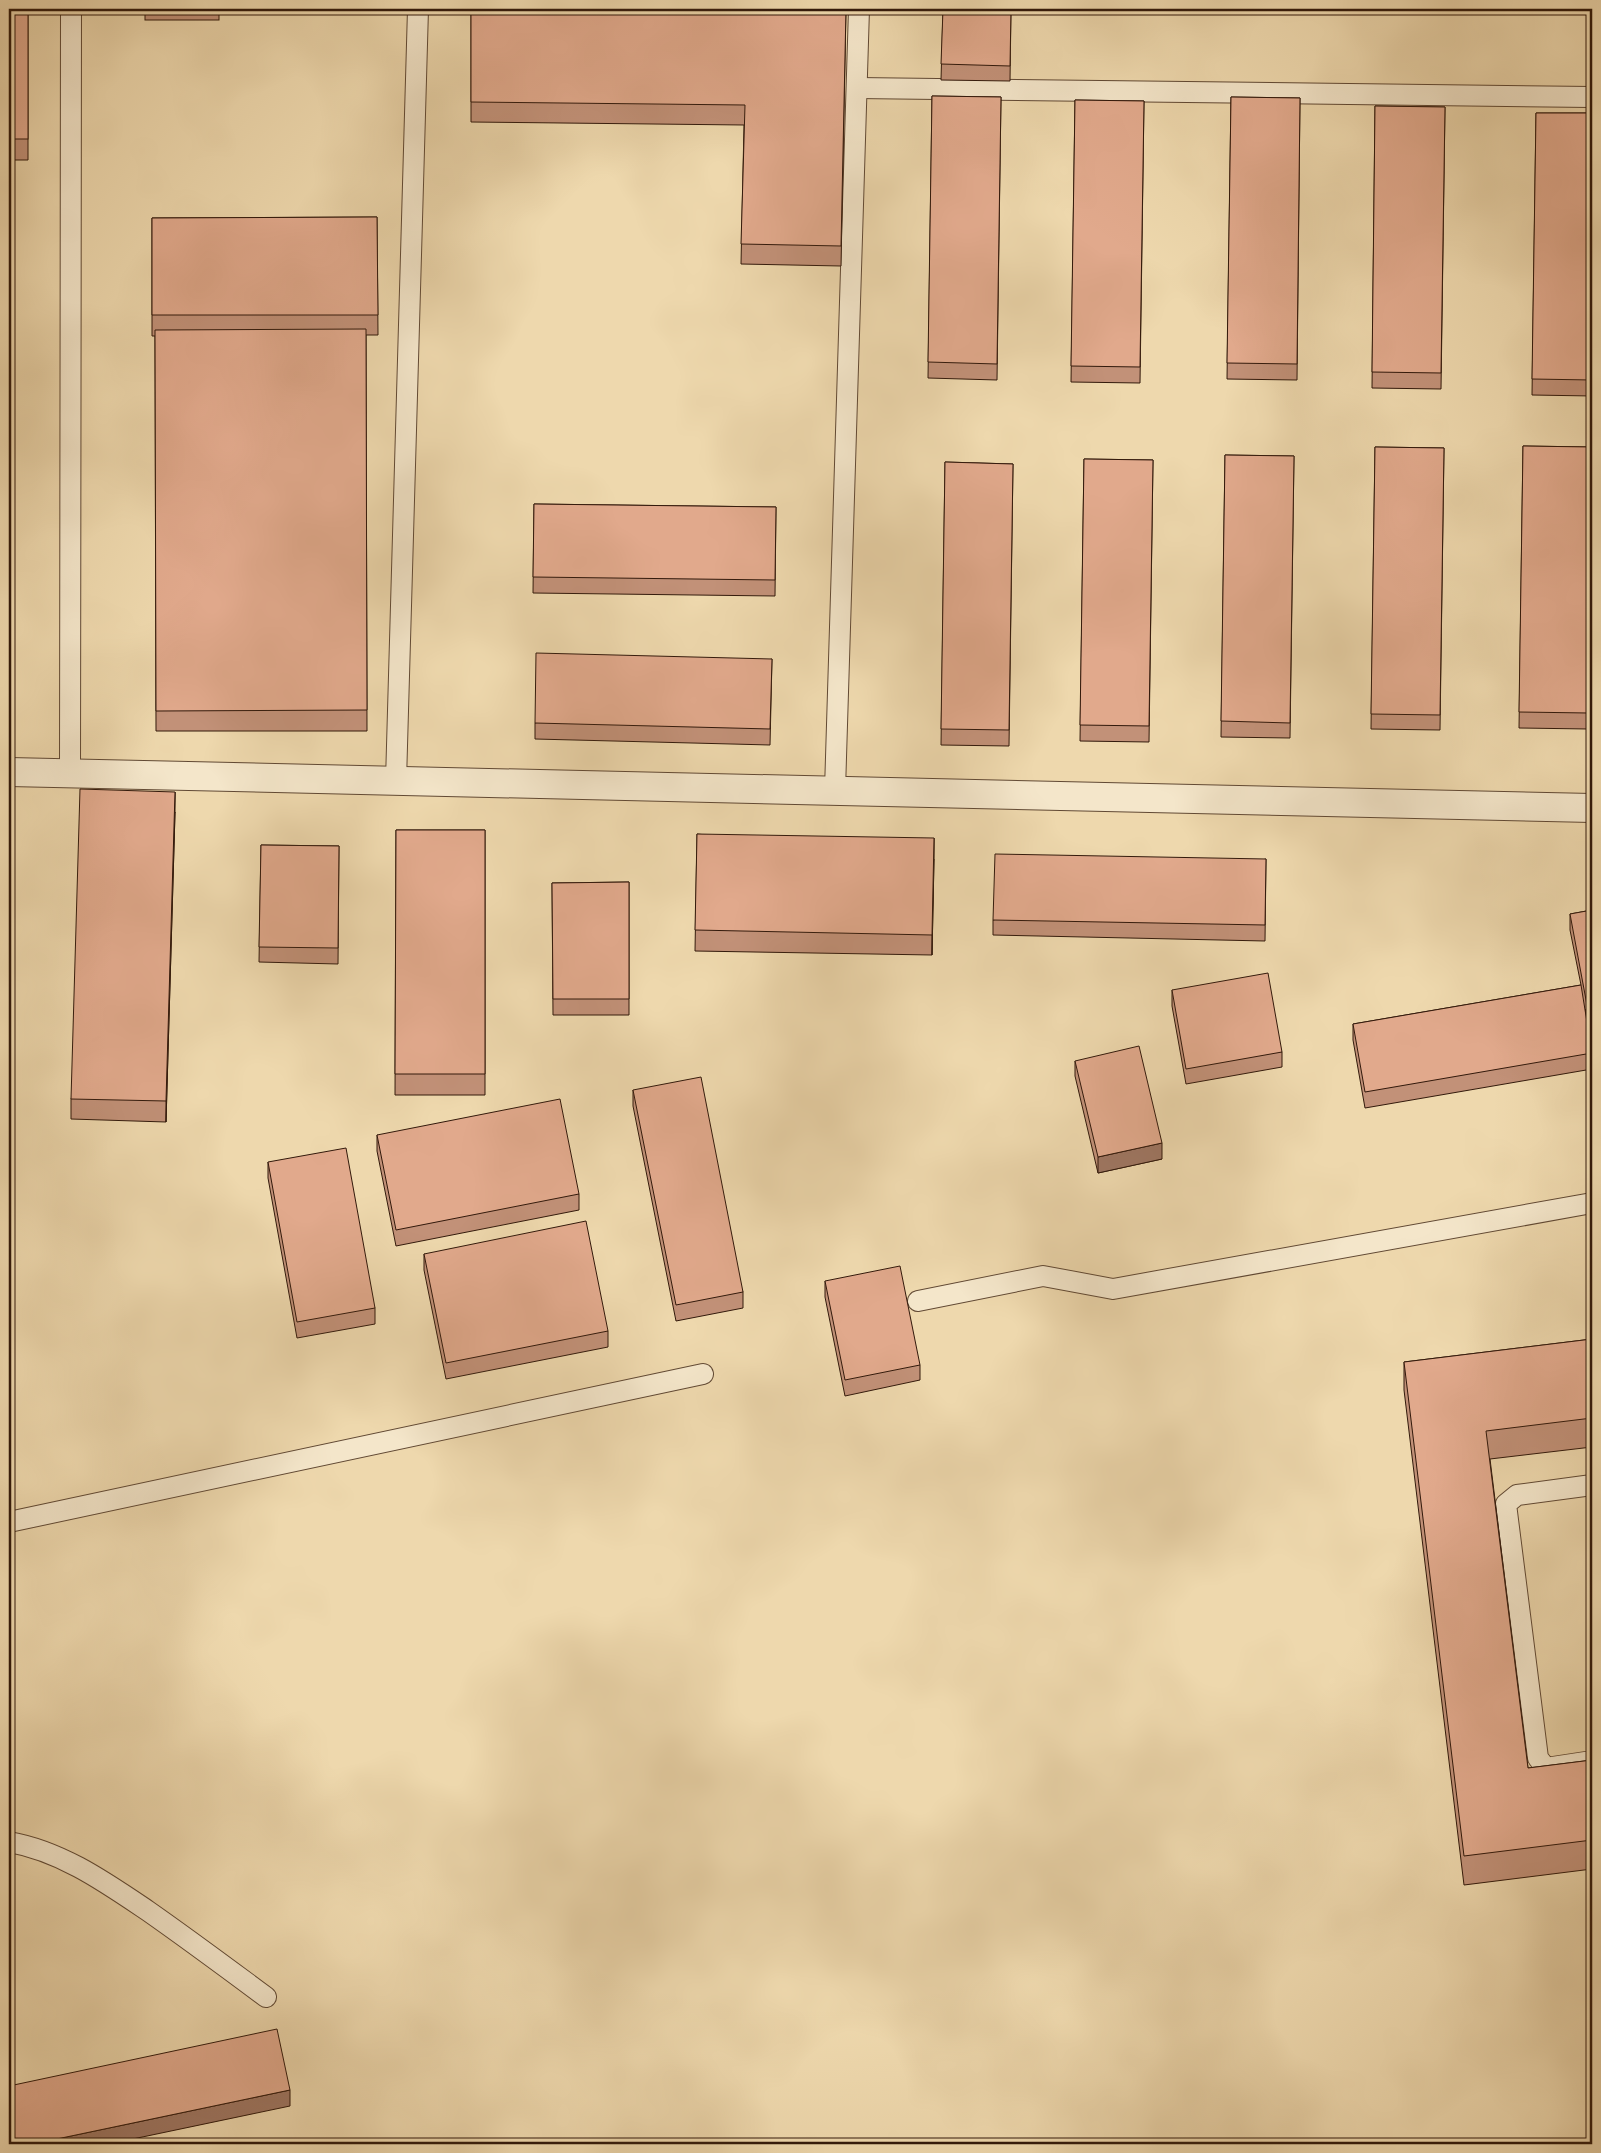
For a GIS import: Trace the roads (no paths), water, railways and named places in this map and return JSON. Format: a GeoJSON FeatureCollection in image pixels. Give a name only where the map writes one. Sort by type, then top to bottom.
{"type":"FeatureCollection","features":[{"type":"Feature","properties":{"kind":"street"},"geometry":{"type":"LineString","coordinates":[[9,772],[1592,808]]}},
{"type":"Feature","properties":{"kind":"lane"},"geometry":{"type":"LineString","coordinates":[[70,774],[71,9]]}},
{"type":"Feature","properties":{"kind":"lane"},"geometry":{"type":"LineString","coordinates":[[396,781],[418,9]]}},
{"type":"Feature","properties":{"kind":"lane"},"geometry":{"type":"LineString","coordinates":[[835,790],[859,9]]}},
{"type":"Feature","properties":{"kind":"lane"},"geometry":{"type":"LineString","coordinates":[[857,88],[1592,96]]}},
{"type":"Feature","properties":{"kind":"lane"},"geometry":{"type":"LineString","coordinates":[[918,1302],[1043,1276],[1114,1289],[1592,1202]]}},
{"type":"Feature","properties":{"kind":"lane"},"geometry":{"type":"LineString","coordinates":[[9,1522],[703,1374]]}},
{"type":"Feature","properties":{"kind":"lane"},"geometry":{"type":"LineString","coordinates":[[1592,1484],[1517,1495],[1506,1504],[1538,1758],[1546,1768],[1592,1761]]}},
{"type":"Feature","properties":{"kind":"lane"},"geometry":{"type":"LineString","coordinates":[[9,1842],[34,1847],[99,1878],[190,1940],[266,1997]]}}]}
